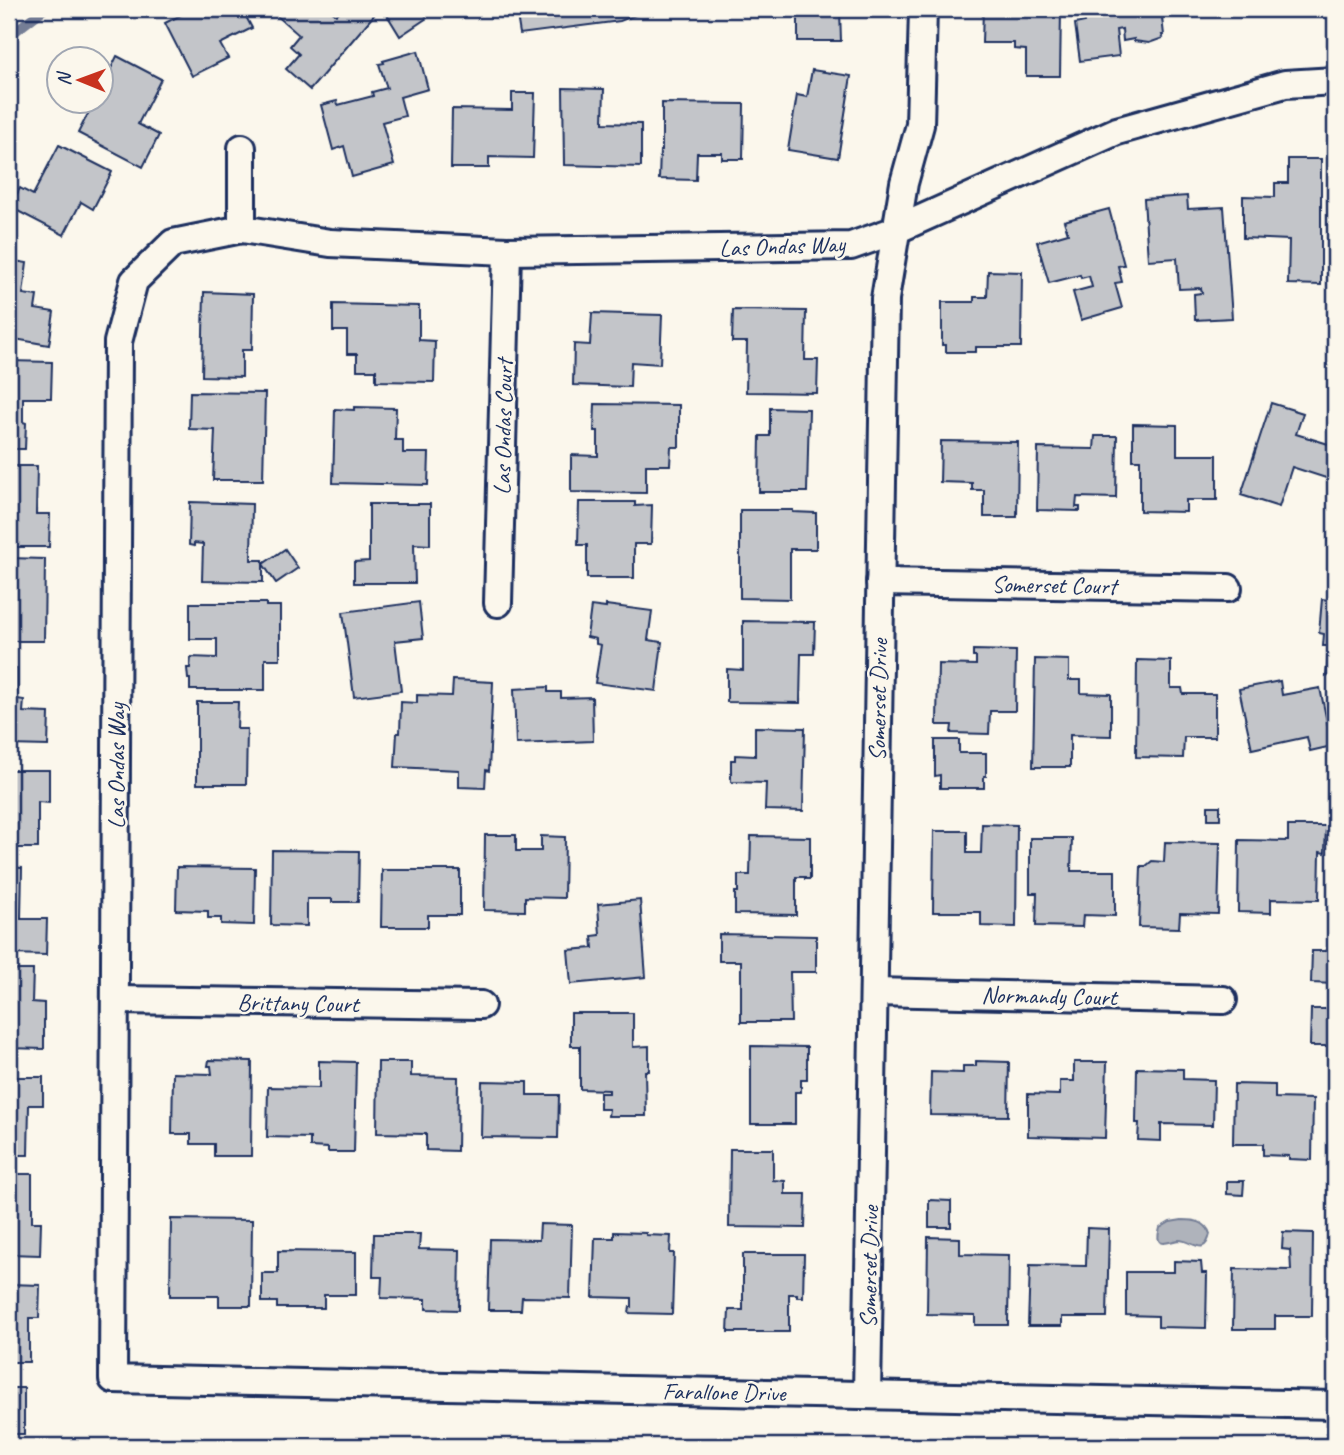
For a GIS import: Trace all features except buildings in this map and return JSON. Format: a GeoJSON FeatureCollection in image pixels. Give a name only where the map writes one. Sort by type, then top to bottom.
{"type":"FeatureCollection","features":[{"type":"Feature","properties":{"kind":"street","name":"Somerset Drive"},"geometry":{"type":"LineString","coordinates":[[867,1395],[885,299],[904,183],[920,125],[923,9]]}},
{"type":"Feature","properties":{"kind":"street","name":"Las Ondas Way"},"geometry":{"type":"LineString","coordinates":[[113,1379],[118,342],[134,281],[173,243],[242,229],[330,243],[507,251],[846,247],[896,230],[1117,131],[1285,84],[1335,81]]}},
{"type":"Feature","properties":{"kind":"street"},"geometry":{"type":"LineString","coordinates":[[242,148],[242,229]]}},
{"type":"Feature","properties":{"kind":"street","name":"Las Ondas Court"},"geometry":{"type":"LineString","coordinates":[[498,603],[507,251]]}},
{"type":"Feature","properties":{"kind":"street","name":"Somerset Court"},"geometry":{"type":"LineString","coordinates":[[880,582],[1228,588]]}},
{"type":"Feature","properties":{"kind":"street","name":"Normandy Court"},"geometry":{"type":"LineString","coordinates":[[874,992],[1223,1000]]}},
{"type":"Feature","properties":{"kind":"street","name":"Brittany Court"},"geometry":{"type":"LineString","coordinates":[[115,1000],[481,1005]]}},
{"type":"Feature","properties":{"kind":"street","name":"Farallone Drive"},"geometry":{"type":"LineString","coordinates":[[113,1379],[1335,1405]]}},
{"type":"Feature","properties":{"kind":"shaded area"},"geometry":{"type":"Polygon","coordinates":[[[1195,1221],[1206,1226],[1210,1234],[1205,1245],[1198,1246],[1179,1240],[1160,1242],[1160,1228],[1170,1222],[1195,1221]]]}},
{"type":"Feature","properties":{"kind":"waterway"},"geometry":{"type":"LineString","coordinates":[[9,36],[44,9]]}}]}
